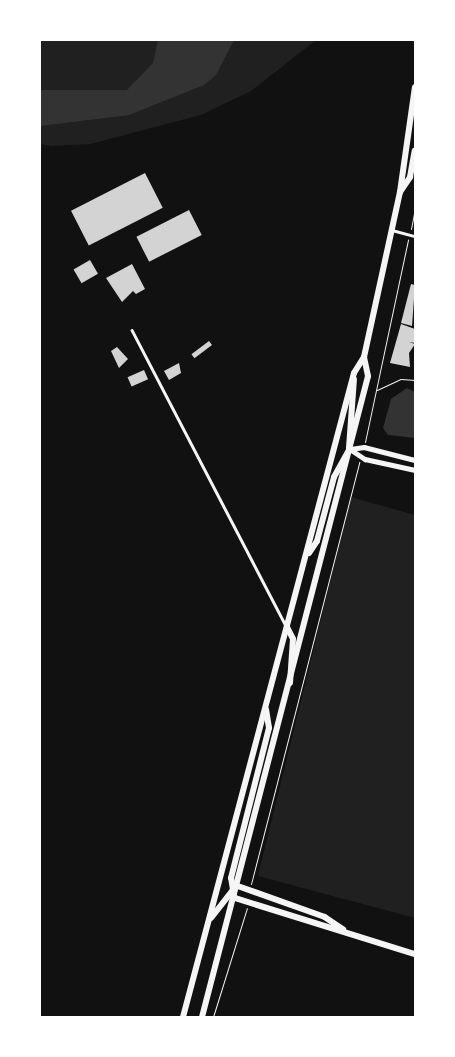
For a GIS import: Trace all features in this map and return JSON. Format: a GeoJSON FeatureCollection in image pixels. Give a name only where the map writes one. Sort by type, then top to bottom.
{"type":"FeatureCollection","features":[{"type":"Feature","properties":{"kind":"main road"},"geometry":{"type":"LineString","coordinates":[[182,1017],[354,373],[364,357],[400,192],[398,174],[415,87]]}},
{"type":"Feature","properties":{"kind":"main road"},"geometry":{"type":"LineString","coordinates":[[400,192],[410,177],[415,150]]}},
{"type":"Feature","properties":{"kind":"main road"},"geometry":{"type":"LineString","coordinates":[[202,1017],[290,687],[368,376],[364,357]]}},
{"type":"Feature","properties":{"kind":"main road"},"geometry":{"type":"LineString","coordinates":[[350,449],[347,434],[354,373]]}},
{"type":"Feature","properties":{"kind":"main road"},"geometry":{"type":"LineString","coordinates":[[305,558],[317,541],[340,460],[350,449]]}},
{"type":"Feature","properties":{"kind":"main road"},"geometry":{"type":"LineString","coordinates":[[287,627],[293,639],[288,665],[290,687]]}},
{"type":"Feature","properties":{"kind":"main road"},"geometry":{"type":"LineString","coordinates":[[235,892],[231,878],[269,728],[265,706]]}},
{"type":"Feature","properties":{"kind":"main road"},"geometry":{"type":"LineString","coordinates":[[204,933],[216,908],[235,892]]}},
{"type":"Feature","properties":{"kind":"street"},"geometry":{"type":"LineString","coordinates":[[350,449],[364,447],[415,460]]}},
{"type":"Feature","properties":{"kind":"street"},"geometry":{"type":"LineString","coordinates":[[350,449],[361,458],[415,470]]}},
{"type":"Feature","properties":{"kind":"street"},"geometry":{"type":"LineString","coordinates":[[235,892],[250,890],[325,917],[345,930]]}},
{"type":"Feature","properties":{"kind":"street"},"geometry":{"type":"LineString","coordinates":[[235,892],[248,902],[321,927],[345,930],[415,954]]}},
{"type":"Feature","properties":{"kind":"lane"},"geometry":{"type":"LineString","coordinates":[[391,230],[415,236]]}},
{"type":"Feature","properties":{"kind":"lane"},"geometry":{"type":"LineString","coordinates":[[132,330],[287,627]]}},
{"type":"Feature","properties":{"kind":"path"},"geometry":{"type":"LineString","coordinates":[[364,447],[415,208]]}},
{"type":"Feature","properties":{"kind":"path"},"geometry":{"type":"LineString","coordinates":[[376,390],[401,379],[415,380]]}},
{"type":"Feature","properties":{"kind":"path"},"geometry":{"type":"LineString","coordinates":[[250,890],[361,458]]}},
{"type":"Feature","properties":{"kind":"path"},"geometry":{"type":"LineString","coordinates":[[213,1017],[228,981],[248,902]]}},
{"type":"Feature","properties":{"kind":"shaded area"},"geometry":{"type":"Polygon","coordinates":[[[40,40],[316,40],[251,91],[201,115],[90,144],[51,146],[40,144],[40,40]]]}},
{"type":"Feature","properties":{"kind":"shaded area"},"geometry":{"type":"Polygon","coordinates":[[[158,40],[234,40],[216,75],[204,85],[129,115],[40,126],[40,90],[127,90],[153,63],[158,40]]]}},
{"type":"Feature","properties":{"kind":"shaded area"},"geometry":{"type":"Polygon","coordinates":[[[407,388],[415,392],[415,438],[388,435],[383,428],[391,399],[407,388]]]}},
{"type":"Feature","properties":{"kind":"shaded area"},"geometry":{"type":"Polygon","coordinates":[[[351,497],[415,515],[415,918],[258,876],[351,497]]]}},
{"type":"Feature","properties":{"kind":"building"},"geometry":{"type":"Polygon","coordinates":[[[145,173],[163,208],[89,245],[71,211],[145,173]]]}},
{"type":"Feature","properties":{"kind":"building"},"geometry":{"type":"Polygon","coordinates":[[[189,210],[202,235],[149,262],[136,237],[189,210]]]}},
{"type":"Feature","properties":{"kind":"building"},"geometry":{"type":"Polygon","coordinates":[[[90,260],[98,274],[82,283],[74,270],[90,260]]]}},
{"type":"Feature","properties":{"kind":"building"},"geometry":{"type":"Polygon","coordinates":[[[132,264],[145,289],[136,294],[133,291],[122,302],[106,278],[132,264]]]}},
{"type":"Feature","properties":{"kind":"building"},"geometry":{"type":"Polygon","coordinates":[[[411,284],[415,285],[412,326],[401,323],[411,284]]]}},
{"type":"Feature","properties":{"kind":"building"},"geometry":{"type":"Polygon","coordinates":[[[401,324],[415,329],[415,343],[409,342],[415,344],[409,353],[410,367],[390,363],[401,324]]]}},
{"type":"Feature","properties":{"kind":"building"},"geometry":{"type":"Polygon","coordinates":[[[209,341],[212,345],[194,358],[191,354],[209,341]]]}},
{"type":"Feature","properties":{"kind":"building"},"geometry":{"type":"Polygon","coordinates":[[[117,347],[128,359],[119,368],[111,351],[117,347]]]}},
{"type":"Feature","properties":{"kind":"building"},"geometry":{"type":"Polygon","coordinates":[[[179,363],[181,373],[169,380],[164,371],[179,363]]]}},
{"type":"Feature","properties":{"kind":"building"},"geometry":{"type":"Polygon","coordinates":[[[144,370],[148,379],[132,386],[128,377],[144,370]]]}}]}
